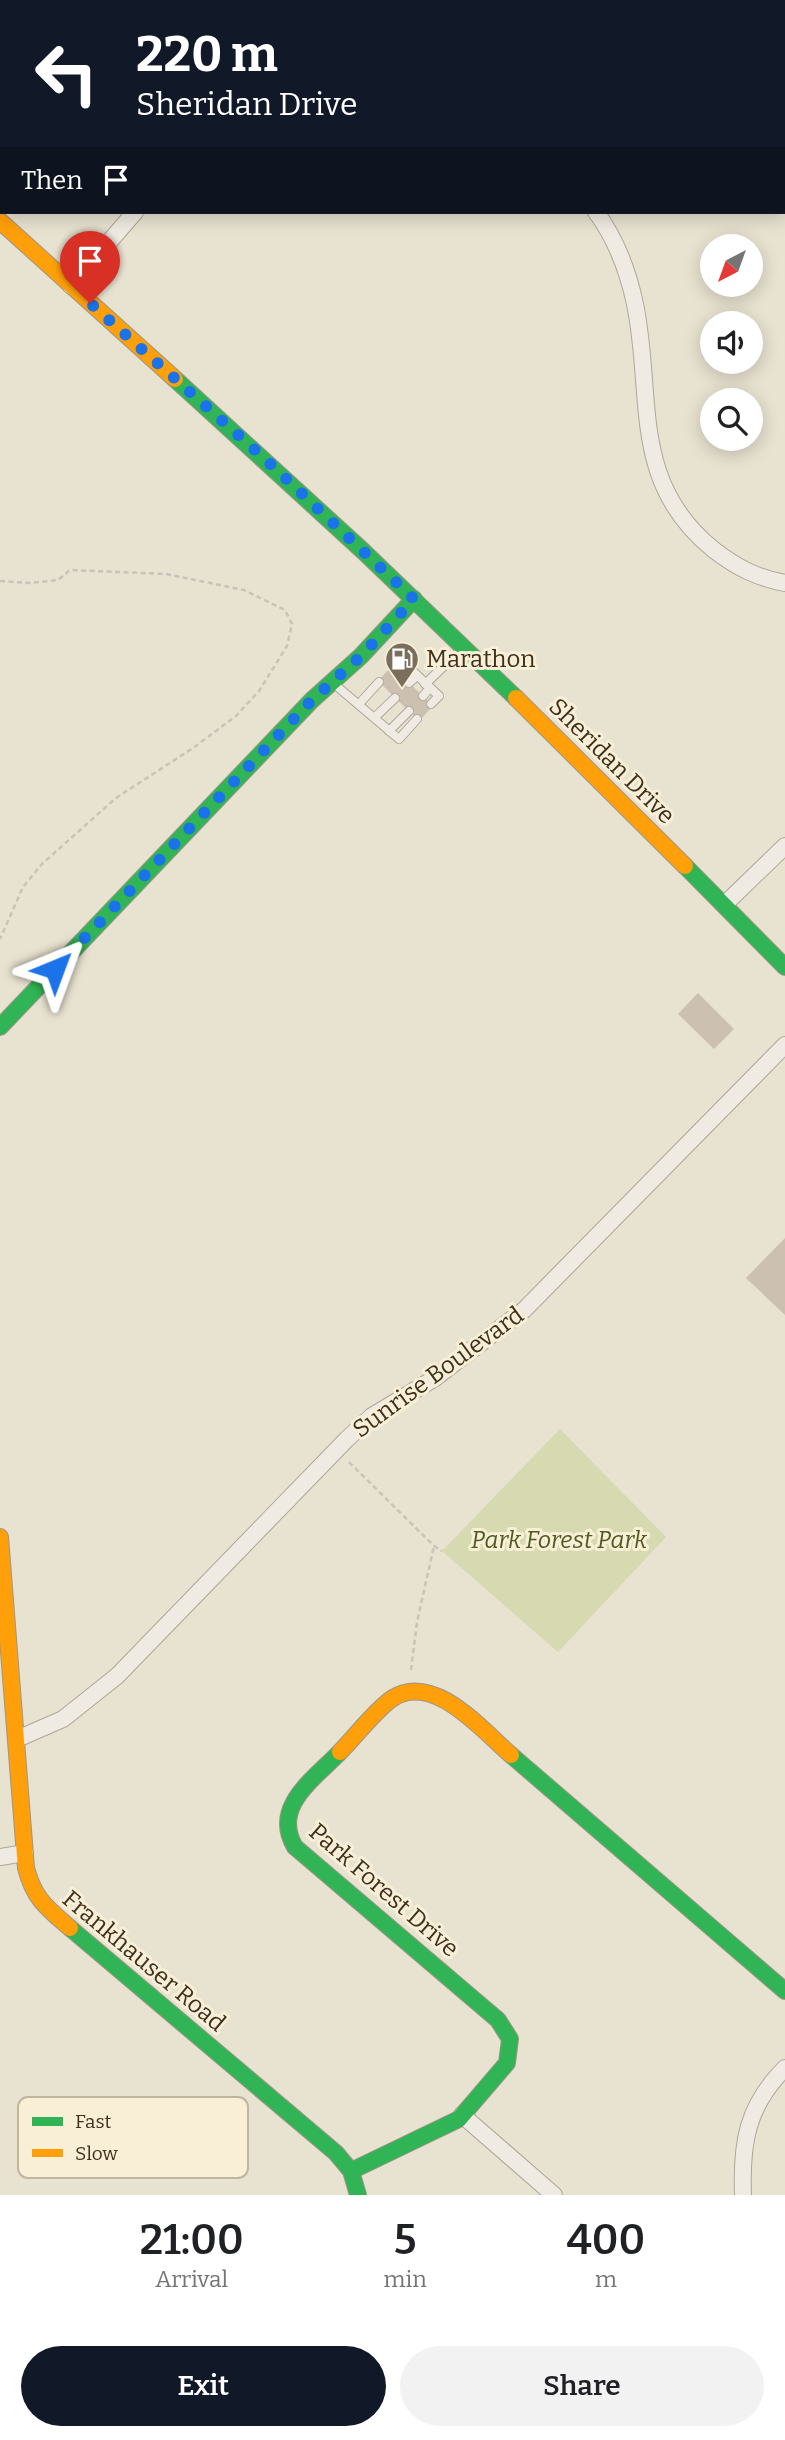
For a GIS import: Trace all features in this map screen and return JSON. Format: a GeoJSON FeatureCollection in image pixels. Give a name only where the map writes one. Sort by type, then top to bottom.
{"type":"FeatureCollection","features":[{"type":"Feature","properties":{"kind":"street"},"geometry":{"type":"LineString","coordinates":[[71,286],[133,214]]}},
{"type":"Feature","properties":{"kind":"street"},"geometry":{"type":"LineString","coordinates":[[597,214],[621,257],[635,304],[648,426],[662,484],[673,505],[691,529],[731,564],[749,573],[785,583]]}},
{"type":"Feature","properties":{"kind":"street","name":"Sheridan Drive"},"geometry":{"type":"LineString","coordinates":[[0,221],[263,457],[414,599],[539,719],[785,967]]}},
{"type":"Feature","properties":{"kind":"street"},"geometry":{"type":"LineString","coordinates":[[0,1027],[331,681],[361,656],[414,599]]}},
{"type":"Feature","properties":{"kind":"street"},"geometry":{"type":"LineString","coordinates":[[724,905],[785,846]]}},
{"type":"Feature","properties":{"kind":"street","name":"Sunrise Boulevard"},"geometry":{"type":"LineString","coordinates":[[17,1739],[63,1719],[117,1676],[311,1474],[372,1416],[435,1378],[524,1310],[785,1045]]}},
{"type":"Feature","properties":{"kind":"street","name":"Frankhauser Road"},"geometry":{"type":"LineString","coordinates":[[0,1536],[25,1853],[31,1888],[43,1905],[336,2153],[351,2171],[358,2195]]}},
{"type":"Feature","properties":{"kind":"street","name":"Park Forest Drive"},"geometry":{"type":"LineString","coordinates":[[351,2171],[459,2119],[507,2063],[510,2052],[510,2039],[505,2028],[295,1847],[286,1826],[286,1815],[295,1799],[391,1699],[404,1693],[414,1690],[432,1692],[444,1698],[785,1991]]}},
{"type":"Feature","properties":{"kind":"street"},"geometry":{"type":"LineString","coordinates":[[0,1857],[25,1853]]}},
{"type":"Feature","properties":{"kind":"street"},"geometry":{"type":"LineString","coordinates":[[743,2195],[743,2148],[749,2124],[768,2085],[785,2067]]}},
{"type":"Feature","properties":{"kind":"street"},"geometry":{"type":"LineString","coordinates":[[462,2115],[554,2195]]}},
{"type":"Feature","properties":{"kind":"lane"},"geometry":{"type":"LineString","coordinates":[[423,696],[428,686],[464,647]]}},
{"type":"Feature","properties":{"kind":"lane"},"geometry":{"type":"LineString","coordinates":[[393,667],[400,659],[439,696],[431,704]]}},
{"type":"Feature","properties":{"kind":"lane"},"geometry":{"type":"LineString","coordinates":[[409,683],[417,676]]}},
{"type":"Feature","properties":{"kind":"lane"},"geometry":{"type":"LineString","coordinates":[[331,681],[399,739],[417,719]]}},
{"type":"Feature","properties":{"kind":"lane"},"geometry":{"type":"LineString","coordinates":[[359,704],[379,682]]}},
{"type":"Feature","properties":{"kind":"lane"},"geometry":{"type":"LineString","coordinates":[[375,717],[395,698]]}},
{"type":"Feature","properties":{"kind":"lane"},"geometry":{"type":"LineString","coordinates":[[389,731],[409,710]]}},
{"type":"Feature","properties":{"kind":"path"},"geometry":{"type":"LineString","coordinates":[[0,581],[30,583],[58,580],[71,570],[166,574],[244,590],[285,610],[292,624],[287,646],[260,691],[225,724],[193,748],[116,798],[42,864],[23,887],[0,939]]}},
{"type":"Feature","properties":{"kind":"path"},"geometry":{"type":"LineString","coordinates":[[349,1462],[434,1546],[442,1550]]}},
{"type":"Feature","properties":{"kind":"path"},"geometry":{"type":"LineString","coordinates":[[411,1670],[417,1622],[434,1546]]}},
{"type":"Feature","properties":{"kind":"green space","name":"Park Forest Park"},"geometry":{"type":"Polygon","coordinates":[[[560,1429],[666,1537],[558,1652],[442,1551],[560,1429]]]}},
{"type":"Feature","properties":{"kind":"building","name":"Marathon"},"geometry":{"type":"Polygon","coordinates":[[[392,666],[433,706],[419,721],[378,681],[392,666]]]}},
{"type":"Feature","properties":{"kind":"building"},"geometry":{"type":"Polygon","coordinates":[[[698,993],[734,1029],[714,1049],[678,1014],[698,993]]]}},
{"type":"Feature","properties":{"kind":"building"},"geometry":{"type":"Polygon","coordinates":[[[785,1238],[785,1315],[746,1278],[785,1238]]]}},
{"type":"Feature","properties":{"kind":"traffic: fast"},"geometry":{"type":"LineString","coordinates":[[175,379],[363,551],[516,698]]}},
{"type":"Feature","properties":{"kind":"traffic: fast"},"geometry":{"type":"LineString","coordinates":[[0,1027],[312,700],[361,656],[414,599]]}},
{"type":"Feature","properties":{"kind":"traffic: fast"},"geometry":{"type":"LineString","coordinates":[[685,866],[785,967]]}},
{"type":"Feature","properties":{"kind":"traffic: fast"},"geometry":{"type":"LineString","coordinates":[[340,1752],[308,1783],[292,1806],[288,1819],[289,1833],[295,1847],[498,2020],[510,2039],[507,2063],[459,2119],[351,2171]]}},
{"type":"Feature","properties":{"kind":"traffic: fast"},"geometry":{"type":"LineString","coordinates":[[511,1755],[785,1991]]}},
{"type":"Feature","properties":{"kind":"traffic: fast"},"geometry":{"type":"LineString","coordinates":[[70,1928],[336,2153],[351,2171],[358,2195]]}},
{"type":"Feature","properties":{"kind":"traffic: slow"},"geometry":{"type":"LineString","coordinates":[[0,221],[175,379]]}},
{"type":"Feature","properties":{"kind":"traffic: slow"},"geometry":{"type":"LineString","coordinates":[[516,698],[685,866]]}},
{"type":"Feature","properties":{"kind":"traffic: slow"},"geometry":{"type":"LineString","coordinates":[[0,1537],[26,1868],[37,1895],[70,1928]]}},
{"type":"Feature","properties":{"kind":"traffic: slow"},"geometry":{"type":"LineString","coordinates":[[340,1752],[393,1698],[409,1692],[425,1692],[457,1707],[511,1755]]}},
{"type":"Feature","properties":{"kind":"place","name":"Marathon"},"geometry":{"type":"Point","coordinates":[402,689]}},
{"type":"Feature","properties":{"kind":"route"},"geometry":{"type":"LineString","coordinates":[[55,969],[312,700],[361,656],[414,599],[263,457],[90,303]]}}]}
